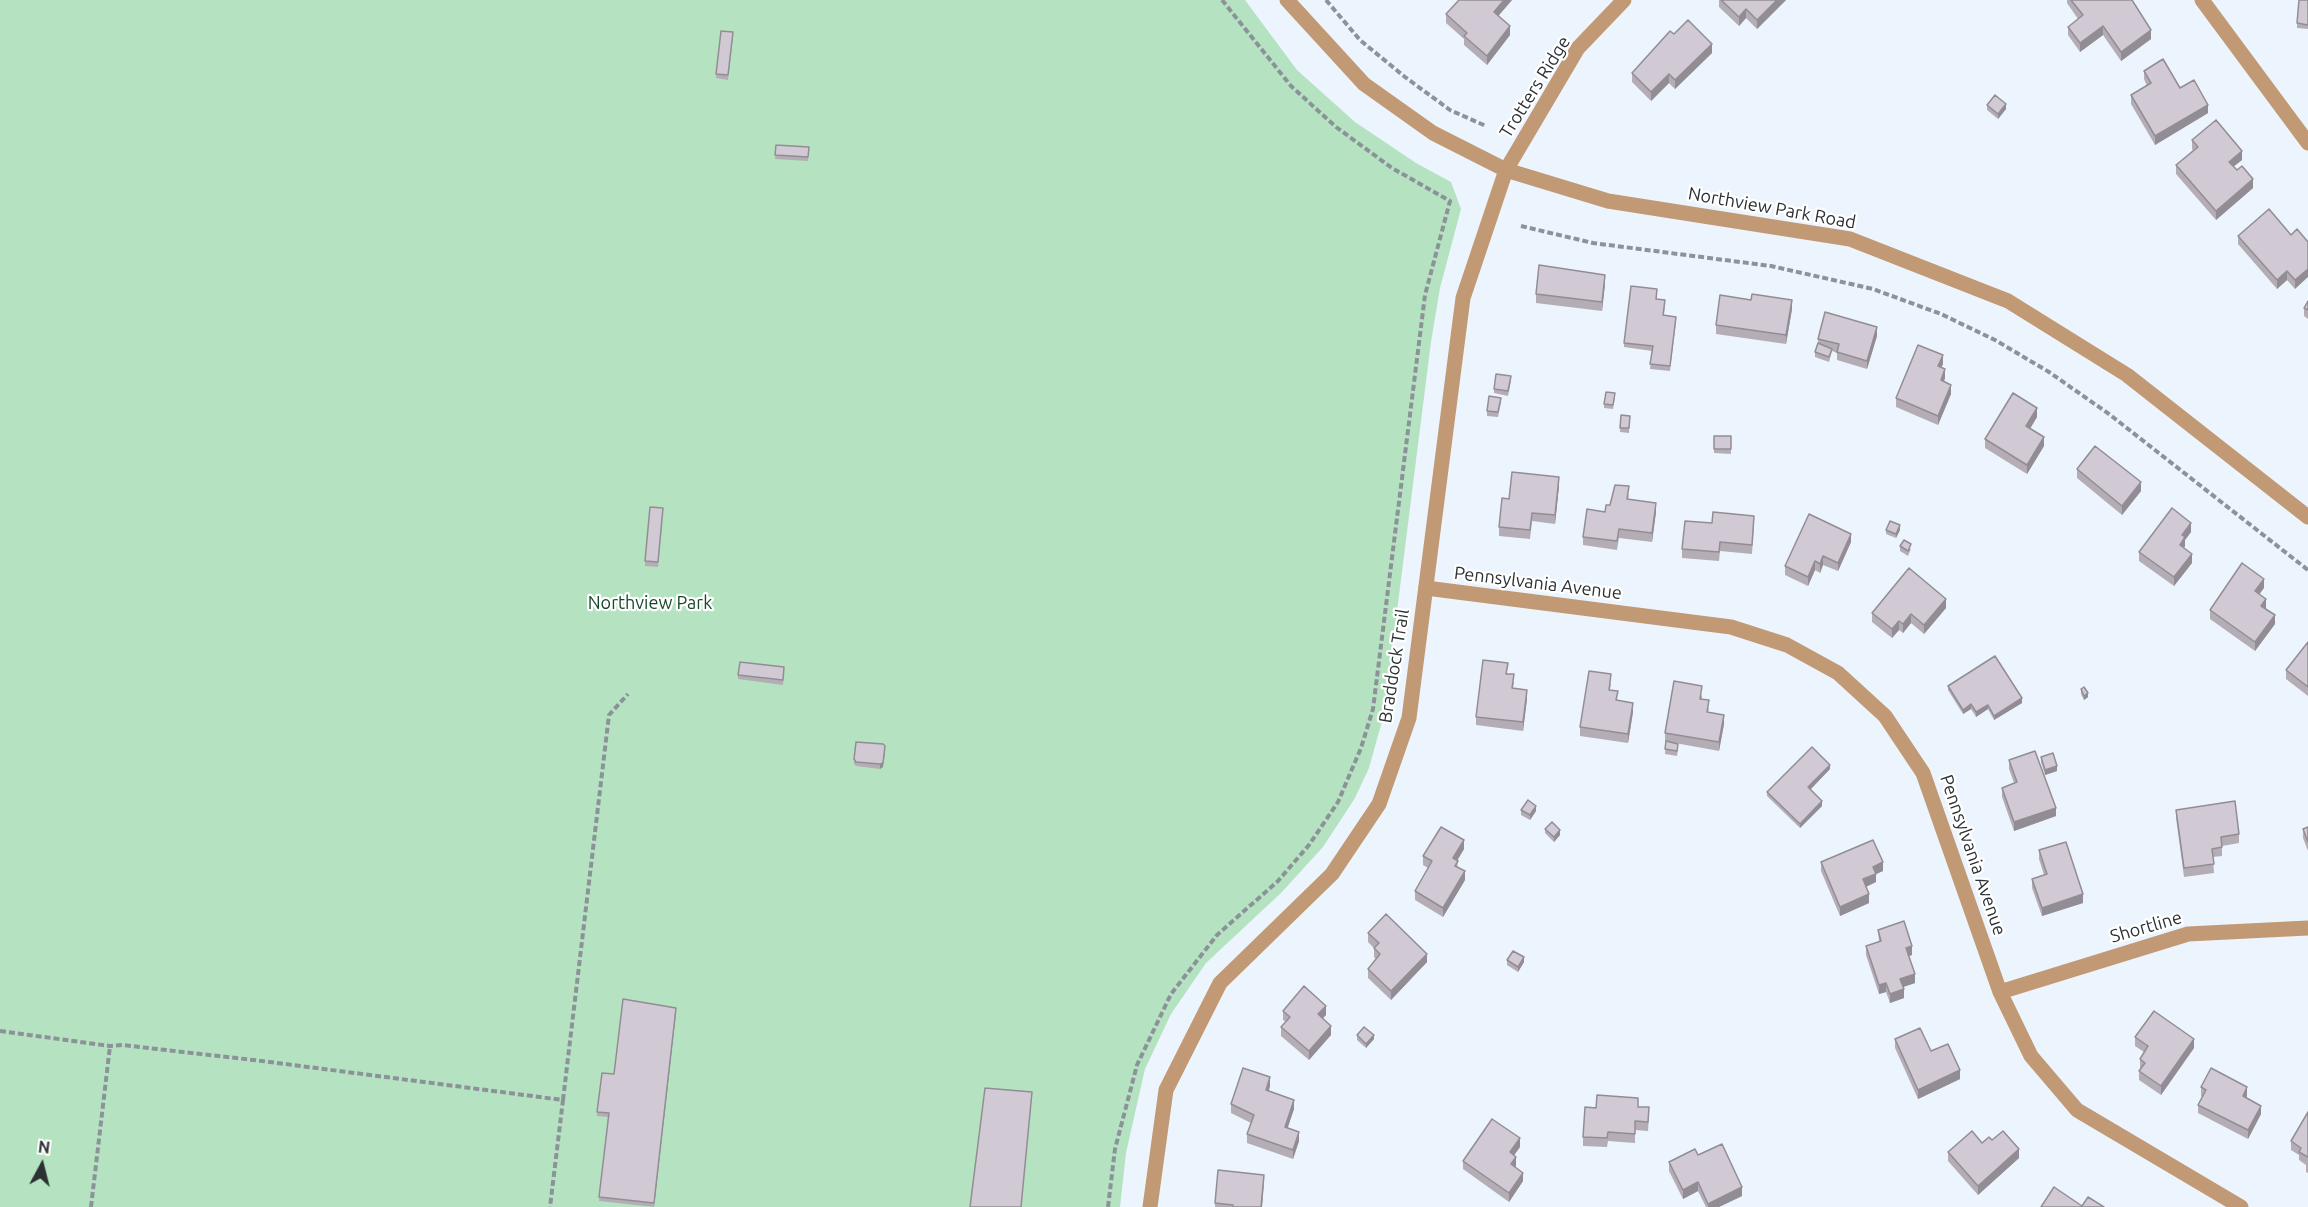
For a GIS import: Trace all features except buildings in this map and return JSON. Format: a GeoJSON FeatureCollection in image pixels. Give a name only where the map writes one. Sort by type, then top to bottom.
{"type":"FeatureCollection","features":[{"type":"Feature","properties":{"kind":"street","name":"Northview Park Road"},"geometry":{"type":"LineString","coordinates":[[1287,0],[1364,84],[1433,133],[1506,170],[1608,201],[1850,239],[2008,301],[2127,375],[2308,517]]}},
{"type":"Feature","properties":{"kind":"street","name":"Trotters Ridge"},"geometry":{"type":"LineString","coordinates":[[1506,170],[1578,48],[1624,0]]}},
{"type":"Feature","properties":{"kind":"street"},"geometry":{"type":"LineString","coordinates":[[2202,0],[2308,142]]}},
{"type":"Feature","properties":{"kind":"street","name":"Braddock Trail"},"geometry":{"type":"LineString","coordinates":[[1150,1207],[1166,1090],[1220,983],[1332,874],[1379,804],[1409,718],[1463,298],[1506,170]]}},
{"type":"Feature","properties":{"kind":"street","name":"Pennsylvania Avenue"},"geometry":{"type":"LineString","coordinates":[[1426,588],[1731,627],[1786,645],[1838,673],[1885,716],[1923,773],[2000,992],[2031,1056],[2077,1110],[2241,1207]]}},
{"type":"Feature","properties":{"kind":"street","name":"Shortline"},"geometry":{"type":"LineString","coordinates":[[2000,992],[2188,934],[2308,928]]}},
{"type":"Feature","properties":{"kind":"path"},"geometry":{"type":"LineString","coordinates":[[1107,1207],[1115,1149],[1137,1065],[1171,994],[1217,935],[1278,880],[1309,845],[1338,802],[1361,748],[1373,709],[1425,295],[1450,201],[1392,168],[1336,127],[1291,86],[1222,0]]}},
{"type":"Feature","properties":{"kind":"path"},"geometry":{"type":"LineString","coordinates":[[1326,0],[1360,40],[1405,77],[1450,110],[1486,126]]}},
{"type":"Feature","properties":{"kind":"path"},"geometry":{"type":"LineString","coordinates":[[1521,226],[1593,243],[1771,266],[1873,289],[1941,314],[1995,340],[2049,372],[2109,414],[2308,570]]}},
{"type":"Feature","properties":{"kind":"path"},"geometry":{"type":"LineString","coordinates":[[550,1207],[609,715],[628,694]]}},
{"type":"Feature","properties":{"kind":"path"},"geometry":{"type":"LineString","coordinates":[[0,1031],[110,1046],[122,1045],[262,1061],[563,1100]]}},
{"type":"Feature","properties":{"kind":"path"},"geometry":{"type":"LineString","coordinates":[[91,1207],[110,1046]]}},
{"type":"Feature","properties":{"kind":"green space","name":"Northview Park"},"geometry":{"type":"Polygon","coordinates":[[[0,0],[1245,0],[1297,70],[1355,122],[1416,163],[1451,182],[1461,209],[1440,288],[1431,342],[1384,714],[1369,768],[1355,798],[1323,847],[1281,893],[1206,963],[1171,1014],[1145,1069],[1126,1153],[1120,1207],[0,1207],[0,0]]]}}]}
